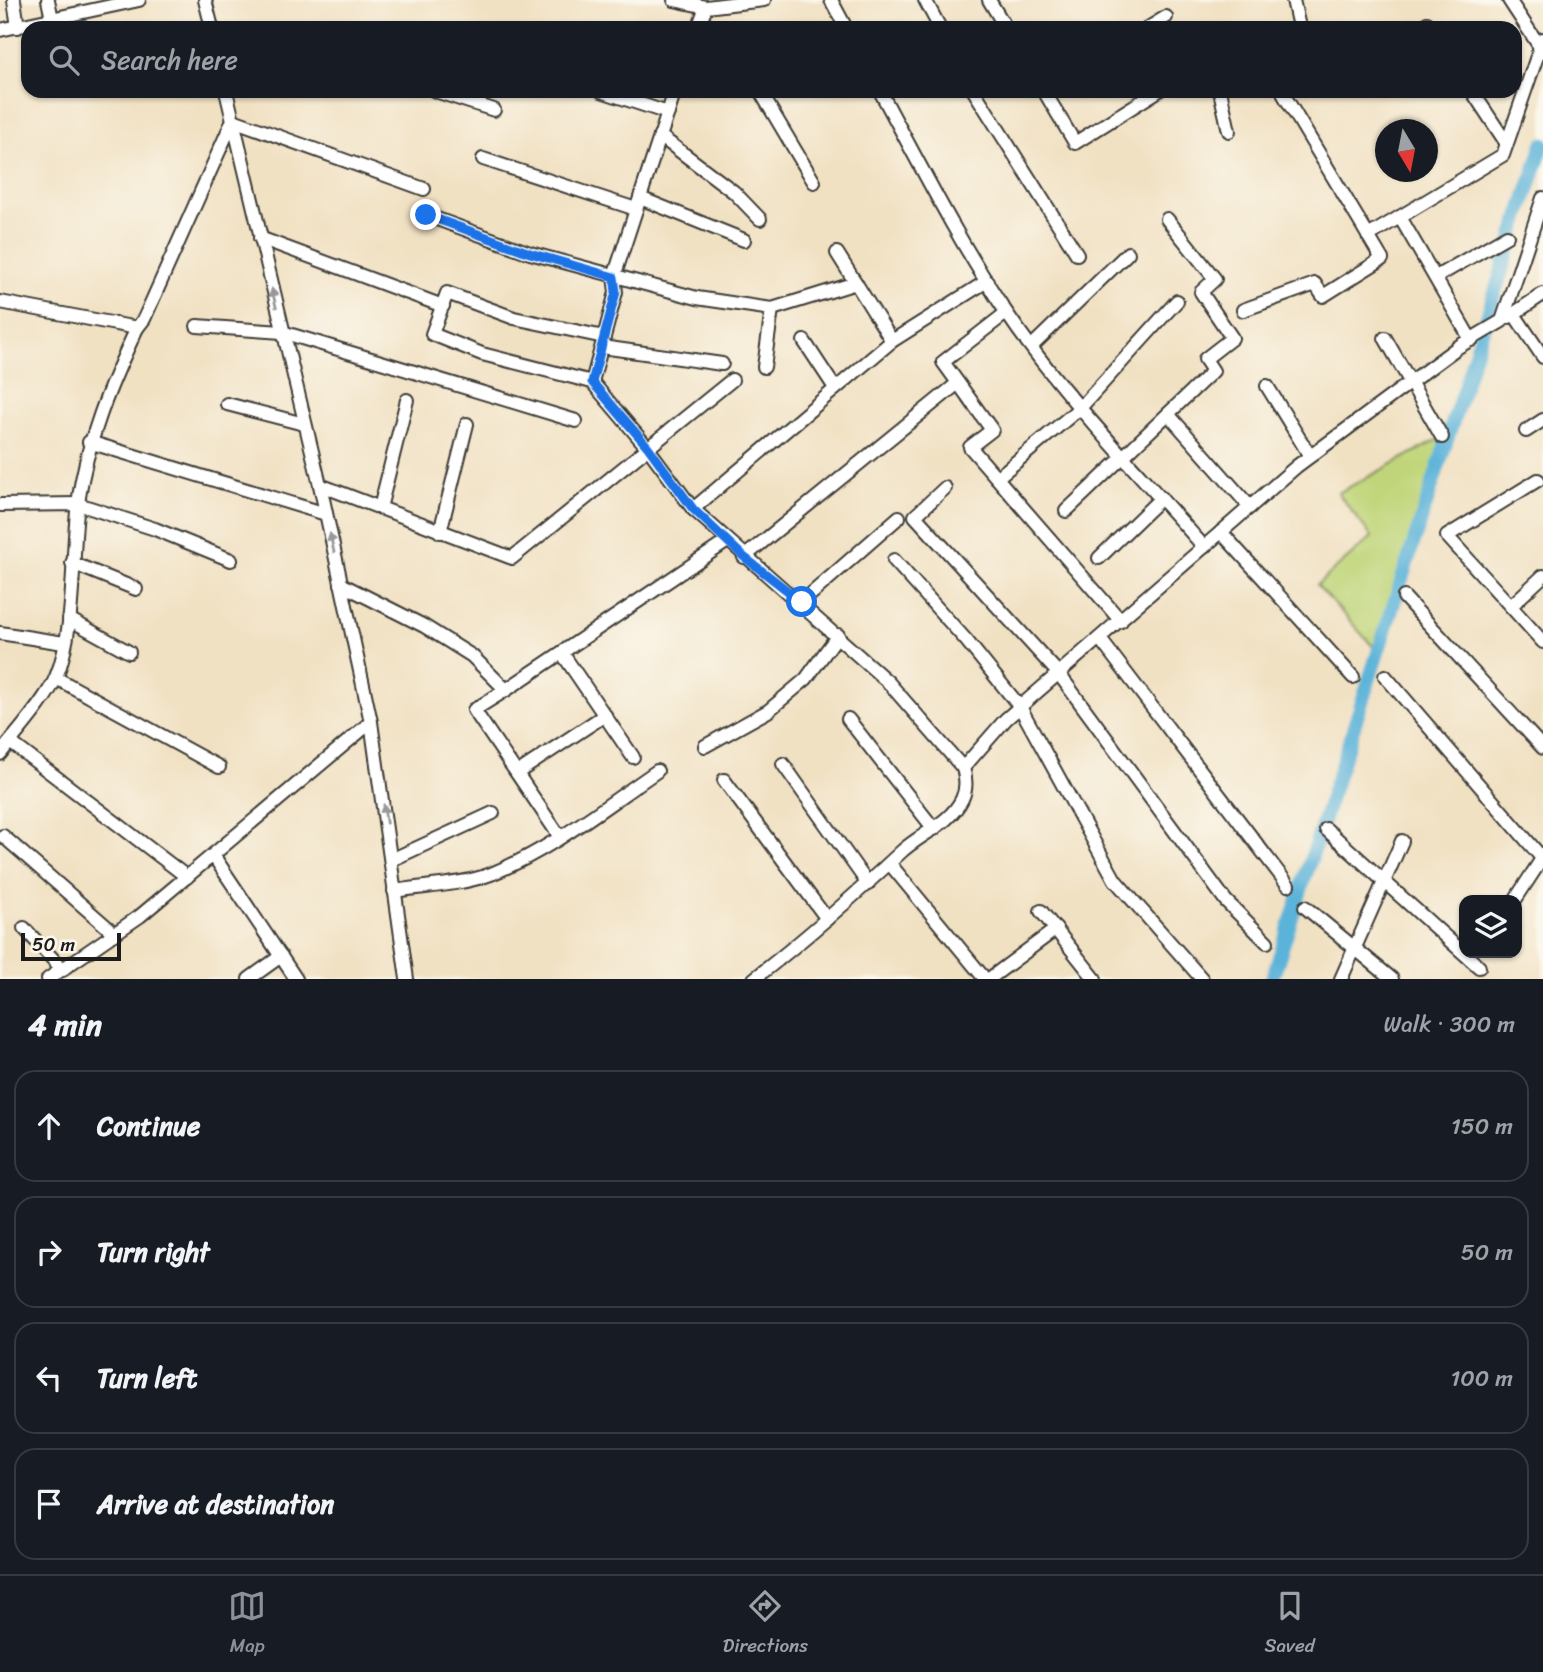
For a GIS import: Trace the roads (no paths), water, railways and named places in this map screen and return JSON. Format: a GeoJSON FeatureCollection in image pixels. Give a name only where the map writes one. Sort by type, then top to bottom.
{"type":"FeatureCollection","features":[{"type":"Feature","properties":{"kind":"street"},"geometry":{"type":"LineString","coordinates":[[14,0],[18,27]]}},
{"type":"Feature","properties":{"kind":"street"},"geometry":{"type":"LineString","coordinates":[[48,0],[52,19]]}},
{"type":"Feature","properties":{"kind":"street"},"geometry":{"type":"LineString","coordinates":[[44,21],[114,3],[139,0]]}},
{"type":"Feature","properties":{"kind":"street"},"geometry":{"type":"LineString","coordinates":[[205,0],[210,21]]}},
{"type":"Feature","properties":{"kind":"street"},"geometry":{"type":"LineString","coordinates":[[674,0],[706,7],[764,0]]}},
{"type":"Feature","properties":{"kind":"street"},"geometry":{"type":"LineString","coordinates":[[831,0],[842,21]]}},
{"type":"Feature","properties":{"kind":"street"},"geometry":{"type":"LineString","coordinates":[[925,0],[936,21]]}},
{"type":"Feature","properties":{"kind":"street"},"geometry":{"type":"LineString","coordinates":[[989,0],[1002,21]]}},
{"type":"Feature","properties":{"kind":"street"},"geometry":{"type":"LineString","coordinates":[[1293,0],[1298,21]]}},
{"type":"Feature","properties":{"kind":"street"},"geometry":{"type":"LineString","coordinates":[[1368,236],[1503,155],[1542,43],[1509,0]]}},
{"type":"Feature","properties":{"kind":"street"},"geometry":{"type":"LineString","coordinates":[[701,21],[706,7]]}},
{"type":"Feature","properties":{"kind":"street"},"geometry":{"type":"LineString","coordinates":[[1159,21],[1166,17]]}},
{"type":"Feature","properties":{"kind":"street"},"geometry":{"type":"LineString","coordinates":[[0,30],[21,26]]}},
{"type":"Feature","properties":{"kind":"street"},"geometry":{"type":"LineString","coordinates":[[228,98],[303,425],[320,485],[371,722],[405,978]]}},
{"type":"Feature","properties":{"kind":"street"},"geometry":{"type":"LineString","coordinates":[[457,98],[494,110]]}},
{"type":"Feature","properties":{"kind":"street"},"geometry":{"type":"LineString","coordinates":[[622,98],[668,113]]}},
{"type":"Feature","properties":{"kind":"street"},"geometry":{"type":"LineString","coordinates":[[592,382],[616,292],[614,277],[673,98]]}},
{"type":"Feature","properties":{"kind":"street"},"geometry":{"type":"LineString","coordinates":[[764,98],[814,182]]}},
{"type":"Feature","properties":{"kind":"street"},"geometry":{"type":"LineString","coordinates":[[884,98],[1006,313],[1082,407],[1204,547]]}},
{"type":"Feature","properties":{"kind":"street"},"geometry":{"type":"LineString","coordinates":[[978,98],[1077,254]]}},
{"type":"Feature","properties":{"kind":"street"},"geometry":{"type":"LineString","coordinates":[[1048,98],[1075,143],[1147,98]]}},
{"type":"Feature","properties":{"kind":"street"},"geometry":{"type":"LineString","coordinates":[[1222,98],[1229,131]]}},
{"type":"Feature","properties":{"kind":"street"},"geometry":{"type":"LineString","coordinates":[[1243,310],[1315,284],[1323,296],[1382,259],[1285,98]]}},
{"type":"Feature","properties":{"kind":"street"},"geometry":{"type":"LineString","coordinates":[[1477,98],[1507,144]]}},
{"type":"Feature","properties":{"kind":"street"},"geometry":{"type":"LineString","coordinates":[[233,120],[424,189]]}},
{"type":"Feature","properties":{"kind":"street"},"geometry":{"type":"LineString","coordinates":[[0,754],[56,678],[69,619],[78,504],[89,442],[105,397],[137,328],[144,319],[233,120]]}},
{"type":"Feature","properties":{"kind":"street"},"geometry":{"type":"LineString","coordinates":[[660,136],[734,192],[760,219]]}},
{"type":"Feature","properties":{"kind":"street"},"geometry":{"type":"LineString","coordinates":[[483,159],[638,203],[744,240]]}},
{"type":"Feature","properties":{"kind":"street"},"geometry":{"type":"LineString","coordinates":[[1501,322],[1543,198]]}},
{"type":"Feature","properties":{"kind":"street"},"geometry":{"type":"LineString","coordinates":[[426,215],[530,253],[697,298],[772,309],[856,283]]}},
{"type":"Feature","properties":{"kind":"street"},"geometry":{"type":"LineString","coordinates":[[1400,217],[1471,340]]}},
{"type":"Feature","properties":{"kind":"street"},"geometry":{"type":"LineString","coordinates":[[1066,512],[1213,371],[1205,359],[1232,338],[1201,292],[1215,279],[1167,219]]}},
{"type":"Feature","properties":{"kind":"street"},"geometry":{"type":"LineString","coordinates":[[1436,277],[1507,236]]}},
{"type":"Feature","properties":{"kind":"street"},"geometry":{"type":"LineString","coordinates":[[260,239],[443,306]]}},
{"type":"Feature","properties":{"kind":"street"},"geometry":{"type":"LineString","coordinates":[[837,253],[892,341]]}},
{"type":"Feature","properties":{"kind":"street"},"geometry":{"type":"LineString","coordinates":[[1032,346],[1128,253]]}},
{"type":"Feature","properties":{"kind":"street"},"geometry":{"type":"LineString","coordinates":[[693,509],[892,341],[987,281]]}},
{"type":"Feature","properties":{"kind":"street"},"geometry":{"type":"LineString","coordinates":[[722,364],[603,342],[514,318],[447,293],[432,334],[482,354],[592,382],[648,447],[693,509],[726,542],[802,602],[888,682],[963,768],[966,779],[963,799],[934,829],[754,979]]}},
{"type":"Feature","properties":{"kind":"street"},"geometry":{"type":"LineString","coordinates":[[963,768],[1020,707],[1310,456],[1471,340],[1543,293]]}},
{"type":"Feature","properties":{"kind":"street"},"geometry":{"type":"LineString","coordinates":[[998,478],[1082,407],[1177,301]]}},
{"type":"Feature","properties":{"kind":"street"},"geometry":{"type":"LineString","coordinates":[[0,302],[137,328]]}},
{"type":"Feature","properties":{"kind":"street"},"geometry":{"type":"LineString","coordinates":[[764,367],[772,309]]}},
{"type":"Feature","properties":{"kind":"street"},"geometry":{"type":"LineString","coordinates":[[1006,313],[943,362],[992,430],[970,447],[1121,621]]}},
{"type":"Feature","properties":{"kind":"street"},"geometry":{"type":"LineString","coordinates":[[1514,314],[1543,356]]}},
{"type":"Feature","properties":{"kind":"street"},"geometry":{"type":"LineString","coordinates":[[197,326],[282,332],[576,421]]}},
{"type":"Feature","properties":{"kind":"street"},"geometry":{"type":"LineString","coordinates":[[1385,338],[1442,437]]}},
{"type":"Feature","properties":{"kind":"street"},"geometry":{"type":"LineString","coordinates":[[804,341],[835,388]]}},
{"type":"Feature","properties":{"kind":"street"},"geometry":{"type":"LineString","coordinates":[[320,485],[512,558],[732,380]]}},
{"type":"Feature","properties":{"kind":"street"},"geometry":{"type":"LineString","coordinates":[[744,557],[958,383]]}},
{"type":"Feature","properties":{"kind":"street"},"geometry":{"type":"LineString","coordinates":[[1267,386],[1310,456]]}},
{"type":"Feature","properties":{"kind":"street"},"geometry":{"type":"LineString","coordinates":[[380,508],[408,400]]}},
{"type":"Feature","properties":{"kind":"street"},"geometry":{"type":"LineString","coordinates":[[227,404],[303,425]]}},
{"type":"Feature","properties":{"kind":"street"},"geometry":{"type":"LineString","coordinates":[[1168,414],[1250,507]]}},
{"type":"Feature","properties":{"kind":"street"},"geometry":{"type":"LineString","coordinates":[[1526,432],[1543,420]]}},
{"type":"Feature","properties":{"kind":"street"},"geometry":{"type":"LineString","coordinates":[[440,532],[467,424]]}},
{"type":"Feature","properties":{"kind":"street"},"geometry":{"type":"LineString","coordinates":[[89,442],[326,514]]}},
{"type":"Feature","properties":{"kind":"street"},"geometry":{"type":"LineString","coordinates":[[1538,480],[1447,536],[1543,642]]}},
{"type":"Feature","properties":{"kind":"street"},"geometry":{"type":"LineString","coordinates":[[945,488],[915,516],[1059,674],[1226,901],[1267,942]]}},
{"type":"Feature","properties":{"kind":"street"},"geometry":{"type":"LineString","coordinates":[[1100,558],[1161,498]]}},
{"type":"Feature","properties":{"kind":"street"},"geometry":{"type":"LineString","coordinates":[[0,505],[78,504],[155,529],[231,559]]}},
{"type":"Feature","properties":{"kind":"street"},"geometry":{"type":"LineString","coordinates":[[802,602],[899,517]]}},
{"type":"Feature","properties":{"kind":"street"},"geometry":{"type":"LineString","coordinates":[[1221,532],[1353,677]]}},
{"type":"Feature","properties":{"kind":"street"},"geometry":{"type":"LineString","coordinates":[[559,837],[474,710],[726,542]]}},
{"type":"Feature","properties":{"kind":"street"},"geometry":{"type":"LineString","coordinates":[[894,560],[966,640],[1020,707],[1115,880],[1202,979]]}},
{"type":"Feature","properties":{"kind":"street"},"geometry":{"type":"LineString","coordinates":[[72,563],[136,589]]}},
{"type":"Feature","properties":{"kind":"street"},"geometry":{"type":"LineString","coordinates":[[1511,606],[1543,576]]}},
{"type":"Feature","properties":{"kind":"street"},"geometry":{"type":"LineString","coordinates":[[341,584],[424,626],[472,656],[506,690]]}},
{"type":"Feature","properties":{"kind":"street"},"geometry":{"type":"LineString","coordinates":[[1404,597],[1543,748]]}},
{"type":"Feature","properties":{"kind":"street"},"geometry":{"type":"LineString","coordinates":[[69,619],[129,652]]}},
{"type":"Feature","properties":{"kind":"street"},"geometry":{"type":"LineString","coordinates":[[0,633],[64,643]]}},
{"type":"Feature","properties":{"kind":"street"},"geometry":{"type":"LineString","coordinates":[[705,746],[768,711],[806,679],[838,635]]}},
{"type":"Feature","properties":{"kind":"street"},"geometry":{"type":"LineString","coordinates":[[1100,639],[1288,885]]}},
{"type":"Feature","properties":{"kind":"street"},"geometry":{"type":"LineString","coordinates":[[562,653],[633,757]]}},
{"type":"Feature","properties":{"kind":"street"},"geometry":{"type":"LineString","coordinates":[[1385,676],[1543,857],[1517,895]]}},
{"type":"Feature","properties":{"kind":"street"},"geometry":{"type":"LineString","coordinates":[[56,678],[219,767]]}},
{"type":"Feature","properties":{"kind":"street"},"geometry":{"type":"LineString","coordinates":[[517,773],[605,716]]}},
{"type":"Feature","properties":{"kind":"street"},"geometry":{"type":"LineString","coordinates":[[848,719],[934,829]]}},
{"type":"Feature","properties":{"kind":"street"},"geometry":{"type":"LineString","coordinates":[[48,979],[115,934],[187,877],[371,722]]}},
{"type":"Feature","properties":{"kind":"street"},"geometry":{"type":"LineString","coordinates":[[10,742],[187,877]]}},
{"type":"Feature","properties":{"kind":"street"},"geometry":{"type":"LineString","coordinates":[[783,764],[868,884]]}},
{"type":"Feature","properties":{"kind":"street"},"geometry":{"type":"LineString","coordinates":[[394,891],[488,875],[559,837],[657,771]]}},
{"type":"Feature","properties":{"kind":"street"},"geometry":{"type":"LineString","coordinates":[[724,780],[827,919]]}},
{"type":"Feature","properties":{"kind":"street"},"geometry":{"type":"LineString","coordinates":[[391,860],[493,813]]}},
{"type":"Feature","properties":{"kind":"street"},"geometry":{"type":"LineString","coordinates":[[1326,830],[1479,967]]}},
{"type":"Feature","properties":{"kind":"street"},"geometry":{"type":"LineString","coordinates":[[3,836],[115,934]]}},
{"type":"Feature","properties":{"kind":"street"},"geometry":{"type":"LineString","coordinates":[[1341,979],[1402,841]]}},
{"type":"Feature","properties":{"kind":"street"},"geometry":{"type":"LineString","coordinates":[[213,855],[296,979]]}},
{"type":"Feature","properties":{"kind":"street"},"geometry":{"type":"LineString","coordinates":[[890,864],[987,979],[1056,929]]}},
{"type":"Feature","properties":{"kind":"street"},"geometry":{"type":"LineString","coordinates":[[1305,907],[1392,979]]}},
{"type":"Feature","properties":{"kind":"street"},"geometry":{"type":"LineString","coordinates":[[1041,911],[1095,979]]}},
{"type":"Feature","properties":{"kind":"street"},"geometry":{"type":"LineString","coordinates":[[24,928],[63,970]]}},
{"type":"Feature","properties":{"kind":"street"},"geometry":{"type":"LineString","coordinates":[[249,979],[281,956]]}},
{"type":"Feature","properties":{"kind":"waterway"},"geometry":{"type":"LineString","coordinates":[[1272,979],[1543,144]]}}]}
